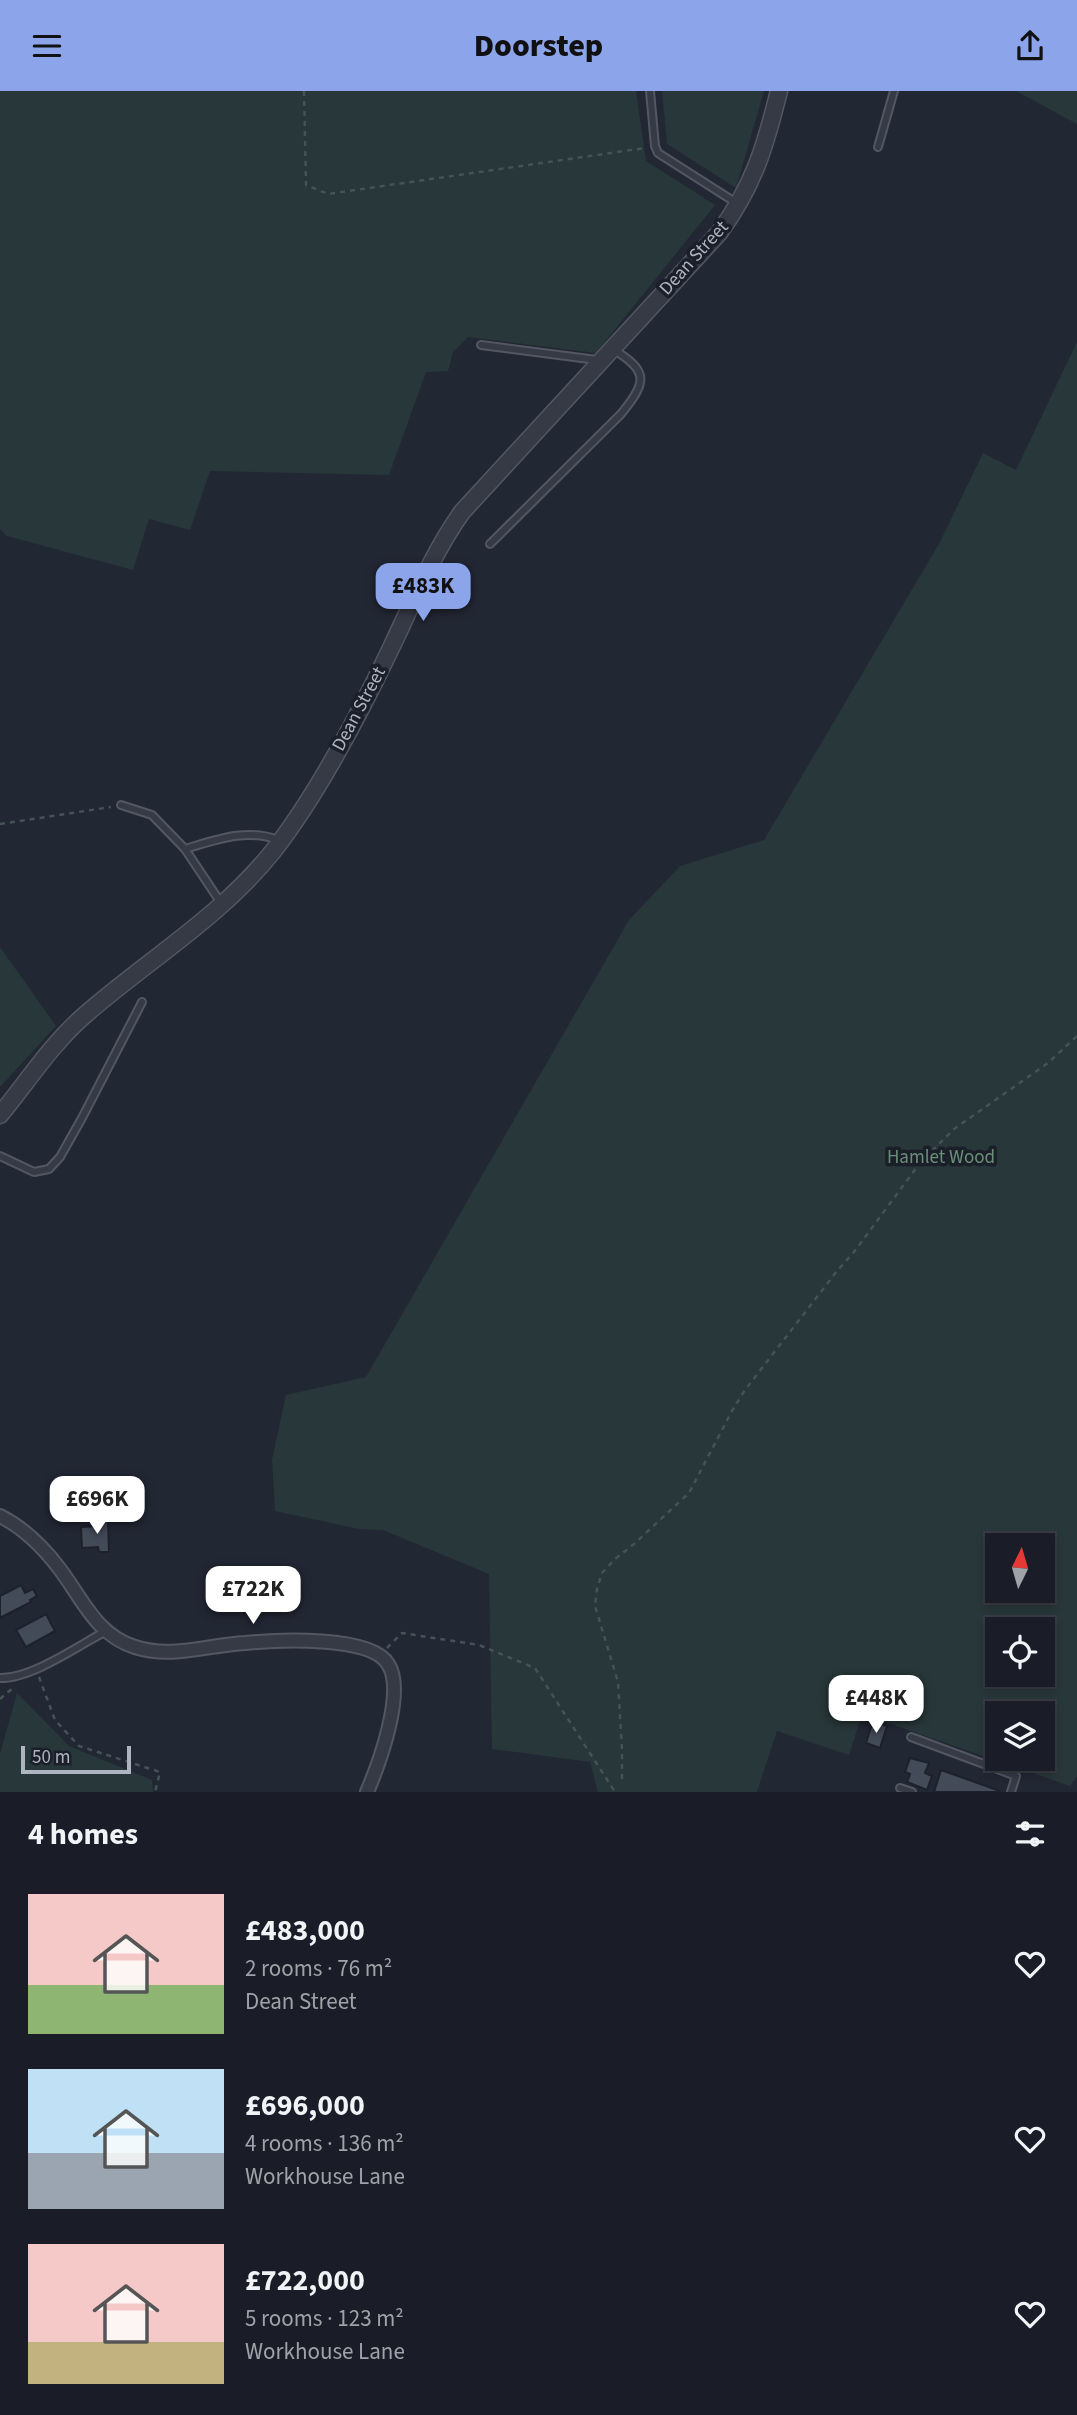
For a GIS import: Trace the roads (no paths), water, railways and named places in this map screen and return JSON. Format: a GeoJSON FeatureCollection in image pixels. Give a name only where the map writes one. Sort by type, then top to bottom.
{"type":"FeatureCollection","features":[{"type":"Feature","properties":{"kind":"street","name":"Dean Street"},"geometry":{"type":"LineString","coordinates":[[0,1115],[43,1059],[84,1015],[221,903],[272,852],[307,803],[349,728],[391,650],[439,544],[462,512],[719,233],[739,205],[765,147],[779,91]]}},
{"type":"Feature","properties":{"kind":"street"},"geometry":{"type":"LineString","coordinates":[[0,1516],[38,1543],[98,1625],[133,1647],[179,1653],[243,1643],[309,1642],[346,1645],[380,1655],[389,1665],[394,1682],[394,1700],[375,1775],[367,1792]]}},
{"type":"Feature","properties":{"kind":"lane"},"geometry":{"type":"LineString","coordinates":[[650,91],[655,146],[659,153],[739,205]]}},
{"type":"Feature","properties":{"kind":"lane"},"geometry":{"type":"LineString","coordinates":[[878,147],[894,91]]}},
{"type":"Feature","properties":{"kind":"lane"},"geometry":{"type":"LineString","coordinates":[[481,345],[600,361]]}},
{"type":"Feature","properties":{"kind":"lane"},"geometry":{"type":"LineString","coordinates":[[490,544],[621,414],[638,393],[642,383],[638,367],[612,349]]}},
{"type":"Feature","properties":{"kind":"lane"},"geometry":{"type":"LineString","coordinates":[[121,805],[152,815],[185,849],[221,903]]}},
{"type":"Feature","properties":{"kind":"lane"},"geometry":{"type":"LineString","coordinates":[[185,849],[240,834],[264,835],[280,841]]}},
{"type":"Feature","properties":{"kind":"lane"},"geometry":{"type":"LineString","coordinates":[[0,1156],[34,1173],[49,1169],[60,1157],[82,1118],[142,1002]]}},
{"type":"Feature","properties":{"kind":"lane"},"geometry":{"type":"LineString","coordinates":[[0,1678],[35,1669],[106,1631]]}},
{"type":"Feature","properties":{"kind":"lane"},"geometry":{"type":"LineString","coordinates":[[911,1737],[1016,1776],[1011,1792]]}},
{"type":"Feature","properties":{"kind":"lane"},"geometry":{"type":"LineString","coordinates":[[900,1788],[912,1792]]}},
{"type":"Feature","properties":{"kind":"park label","name":"Hamlet Wood"},"geometry":{"type":"Point","coordinates":[941,1157]}}]}
